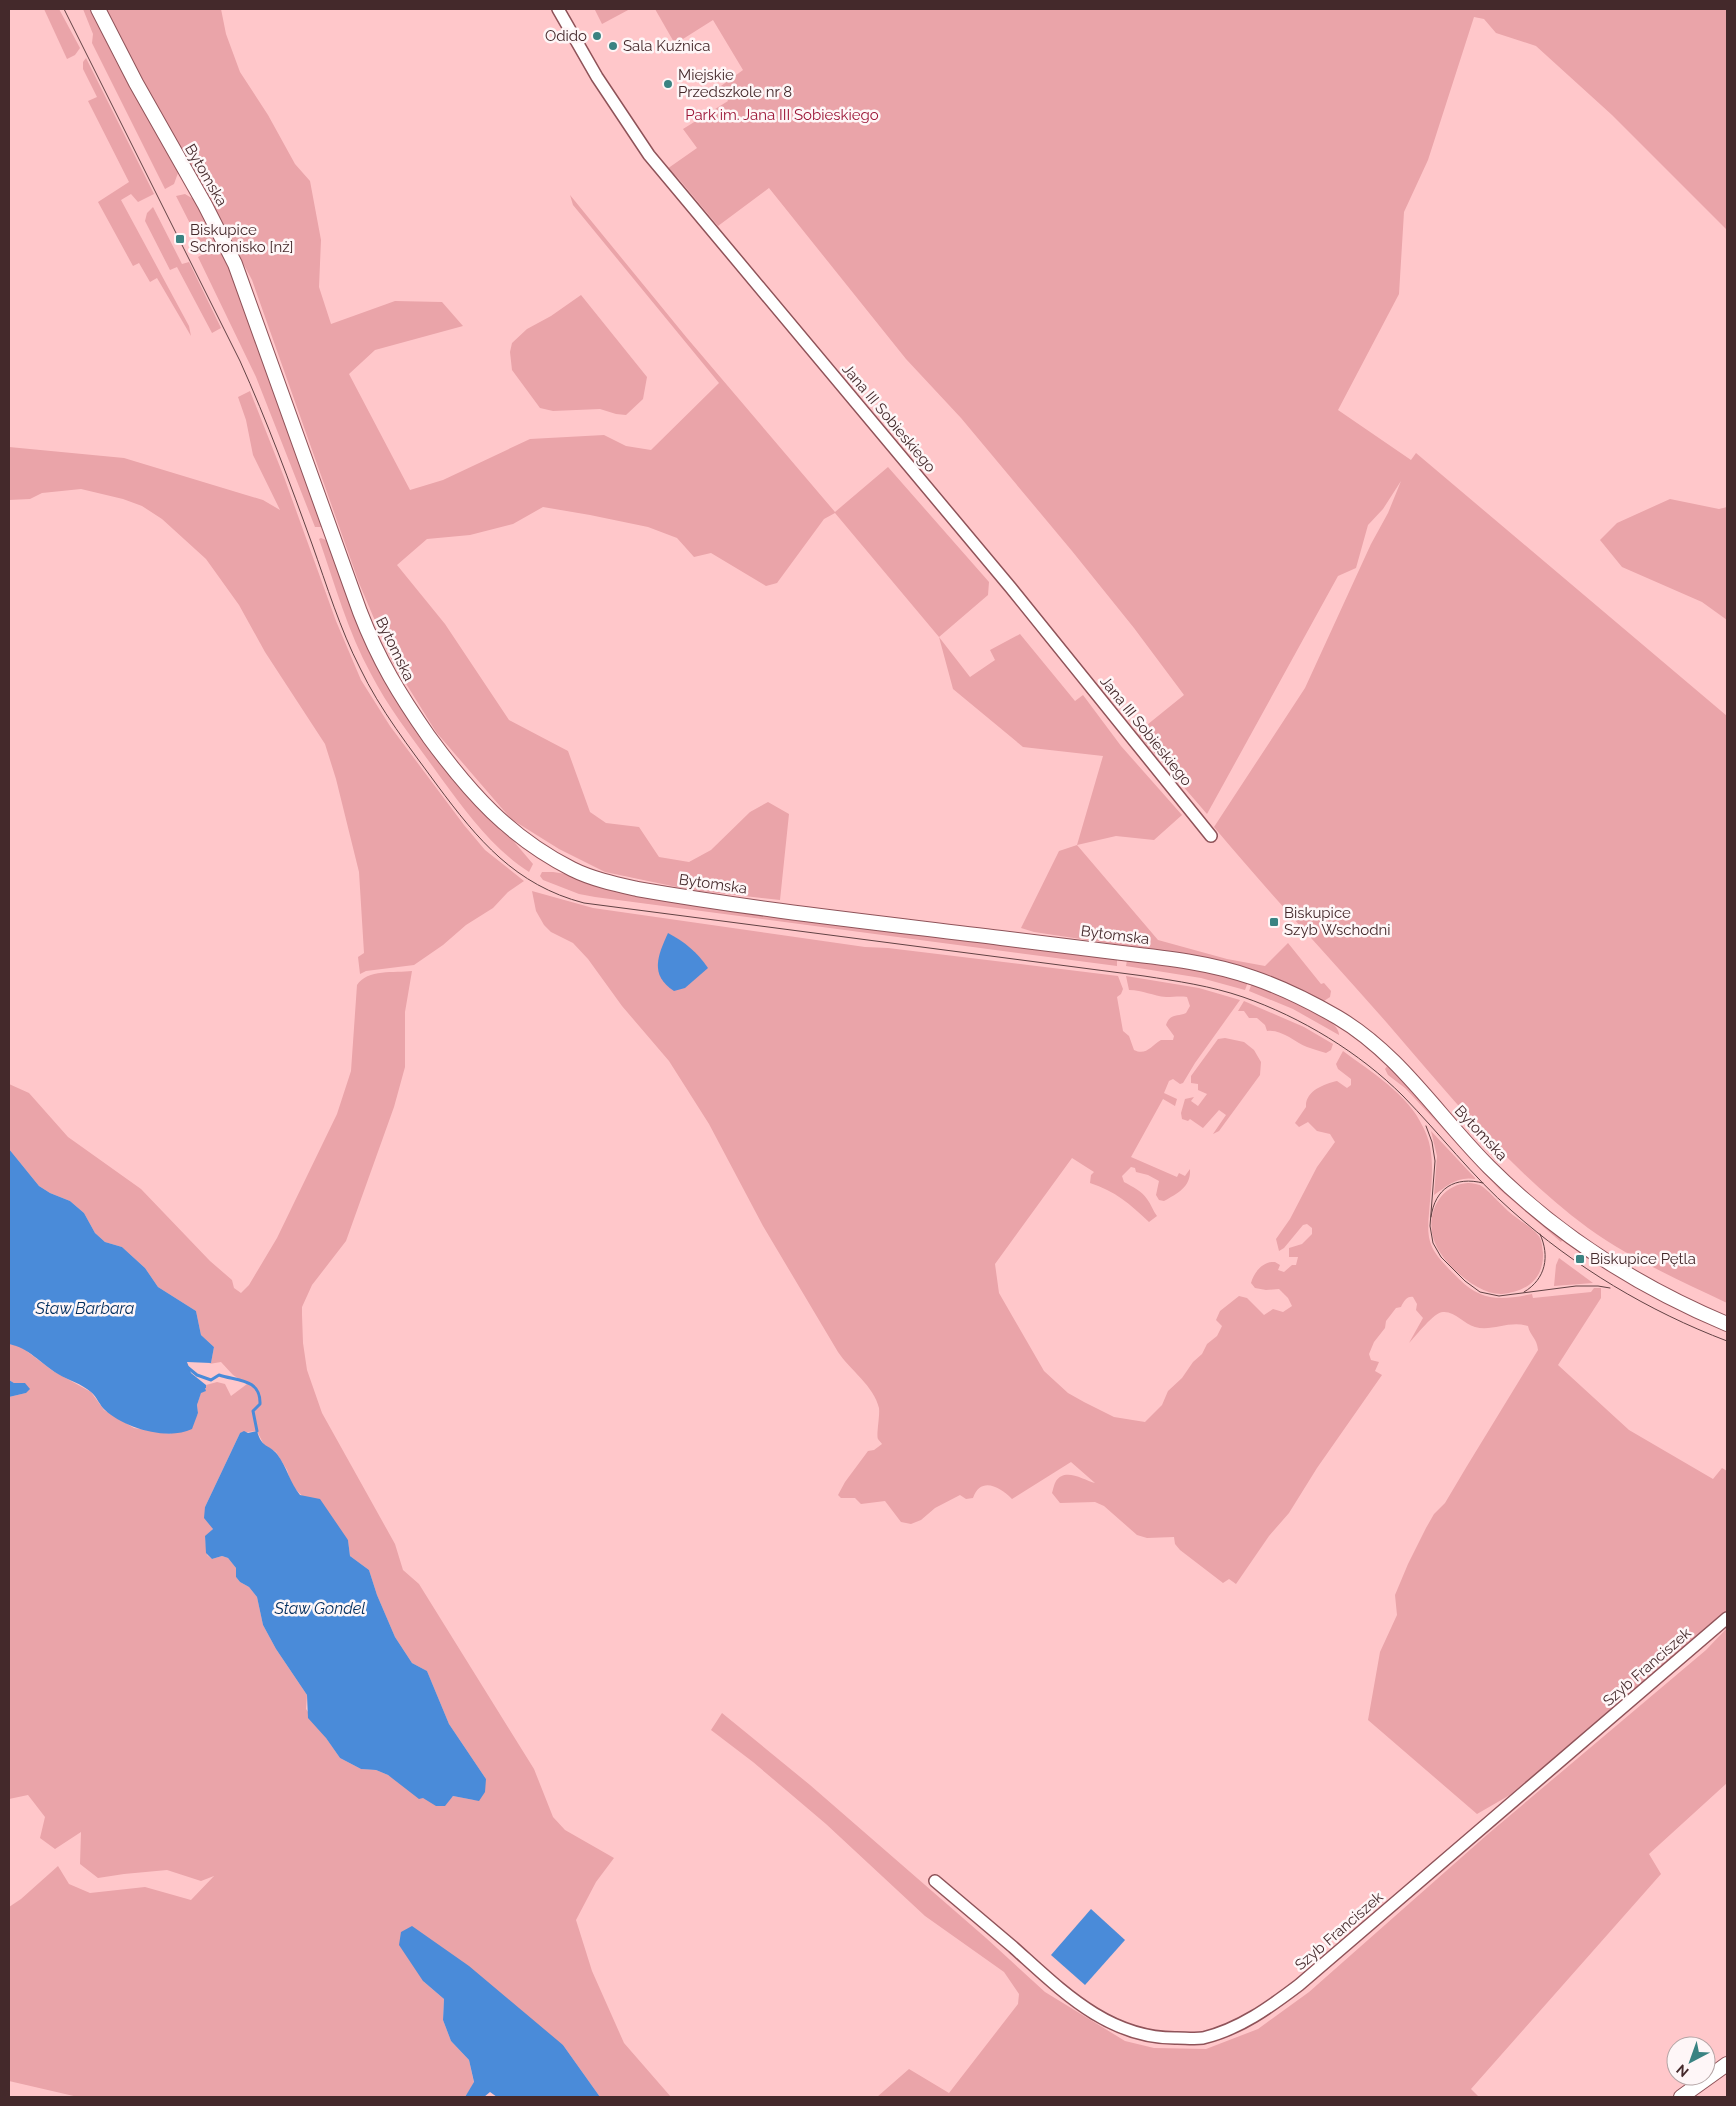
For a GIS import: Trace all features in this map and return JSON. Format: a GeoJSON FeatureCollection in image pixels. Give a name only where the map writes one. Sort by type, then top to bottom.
{"type":"FeatureCollection","features":[{"type":"Feature","properties":{"kind":"street","name":"Bytomska"},"geometry":{"type":"LineString","coordinates":[[98,9],[136,83],[209,212],[235,264],[360,612],[386,673],[456,772],[487,808],[520,837],[574,870],[605,881],[637,889],[929,929],[1166,958],[1210,966],[1271,984],[1340,1018],[1380,1048],[1410,1076],[1489,1167],[1558,1228],[1630,1276],[1690,1308],[1727,1324]]}},
{"type":"Feature","properties":{"kind":"street","name":"Jana III Sobieskiego"},"geometry":{"type":"LineString","coordinates":[[558,9],[597,77],[649,155],[1016,594],[1211,836]]}},
{"type":"Feature","properties":{"kind":"street","name":"Szyb Franciszek"},"geometry":{"type":"LineString","coordinates":[[934,1881],[1063,1991],[1100,2018],[1120,2028],[1153,2037],[1202,2038],[1230,2029],[1265,2011],[1299,1985],[1727,1618]]}},
{"type":"Feature","properties":{"kind":"street"},"geometry":{"type":"LineString","coordinates":[[1681,2097],[1727,2064]]}},
{"type":"Feature","properties":{"kind":"green space"},"geometry":{"type":"Polygon","coordinates":[[[44,9],[59,9],[80,48],[75,55],[67,59],[44,9]]]}},
{"type":"Feature","properties":{"kind":"green space"},"geometry":{"type":"Polygon","coordinates":[[[83,9],[90,9],[117,63],[178,173],[174,184],[165,189],[92,43],[93,34],[83,9]]]}},
{"type":"Feature","properties":{"kind":"green space"},"geometry":{"type":"Polygon","coordinates":[[[104,9],[221,9],[226,34],[240,72],[268,115],[295,164],[310,181],[321,240],[319,287],[331,324],[395,301],[442,302],[463,326],[375,350],[349,374],[410,490],[443,480],[530,439],[604,435],[626,446],[651,450],[719,383],[573,205],[570,195],[687,338],[835,512],[888,467],[989,582],[988,595],[939,637],[835,513],[824,519],[777,583],[766,586],[711,553],[694,557],[677,538],[648,527],[543,507],[513,524],[470,535],[427,539],[397,565],[445,624],[509,720],[568,751],[590,812],[606,823],[639,827],[659,857],[689,862],[711,850],[750,812],[768,802],[789,814],[780,900],[691,890],[605,872],[559,849],[511,819],[436,732],[392,661],[359,583],[252,280],[200,182],[134,70],[104,9]]]}},
{"type":"Feature","properties":{"kind":"green space"},"geometry":{"type":"Polygon","coordinates":[[[630,9],[602,24],[595,10],[630,9]]]}},
{"type":"Feature","properties":{"kind":"green space","name":"Park im. Jana III Sobieskiego"},"geometry":{"type":"Polygon","coordinates":[[[655,9],[1727,9],[1727,230],[1612,115],[1536,46],[1496,33],[1484,19],[1474,17],[1428,160],[1404,212],[1399,294],[1338,410],[1411,460],[1416,453],[1727,716],[1727,1303],[1621,1250],[1588,1228],[1532,1182],[1457,1104],[1214,827],[1305,688],[1371,544],[1388,513],[1401,481],[1383,509],[1368,525],[1356,568],[1338,576],[1207,814],[1137,733],[1184,695],[1134,628],[1072,551],[961,418],[906,359],[769,188],[718,226],[678,178],[667,169],[697,148],[683,129],[728,101],[721,86],[743,70],[713,20],[675,44],[655,9]]]}},
{"type":"Feature","properties":{"kind":"green space"},"geometry":{"type":"Polygon","coordinates":[[[86,58],[154,194],[138,202],[131,194],[121,200],[189,326],[191,336],[157,278],[150,282],[139,263],[133,266],[98,202],[129,182],[88,101],[97,97],[83,69],[83,62],[86,58]]]}},
{"type":"Feature","properties":{"kind":"green space"},"geometry":{"type":"Polygon","coordinates":[[[185,194],[195,200],[233,275],[323,527],[315,527],[256,377],[198,257],[205,253],[176,196],[185,194]]]}},
{"type":"Feature","properties":{"kind":"green space"},"geometry":{"type":"Polygon","coordinates":[[[153,207],[182,264],[189,262],[221,328],[212,333],[177,267],[170,270],[145,221],[147,213],[153,207]]]}},
{"type":"Feature","properties":{"kind":"green space"},"geometry":{"type":"Polygon","coordinates":[[[581,295],[647,377],[643,399],[626,415],[600,409],[553,411],[540,408],[512,370],[510,352],[512,343],[527,329],[551,316],[581,295]]]}},
{"type":"Feature","properties":{"kind":"green space"},"geometry":{"type":"Polygon","coordinates":[[[250,391],[284,477],[336,621],[361,680],[390,726],[464,825],[485,850],[524,881],[508,892],[493,908],[466,925],[443,945],[414,965],[366,971],[360,974],[358,957],[364,953],[359,872],[336,779],[325,744],[265,652],[239,605],[206,559],[162,519],[142,506],[123,499],[81,489],[42,493],[30,499],[9,500],[9,447],[124,458],[263,500],[280,510],[253,455],[246,420],[238,397],[250,391]]]}},
{"type":"Feature","properties":{"kind":"green space"},"geometry":{"type":"Polygon","coordinates":[[[1670,499],[1719,509],[1727,507],[1727,620],[1702,602],[1622,567],[1600,540],[1617,523],[1670,499]]]}},
{"type":"Feature","properties":{"kind":"green space"},"geometry":{"type":"Polygon","coordinates":[[[319,539],[328,541],[366,643],[381,675],[437,760],[456,784],[501,831],[510,837],[533,864],[529,872],[503,852],[471,817],[413,740],[378,688],[363,658],[336,591],[319,539]]]}},
{"type":"Feature","properties":{"kind":"green space"},"geometry":{"type":"Polygon","coordinates":[[[1020,634],[1075,701],[1083,695],[1121,746],[1182,815],[1154,840],[1116,836],[1077,845],[1103,756],[1023,747],[953,689],[939,637],[970,677],[995,660],[990,650],[1020,634]]]}},
{"type":"Feature","properties":{"kind":"green space"},"geometry":{"type":"Polygon","coordinates":[[[1077,845],[1158,940],[1227,959],[1265,966],[1288,943],[1321,984],[1324,983],[1331,991],[1330,997],[1324,1001],[1320,1000],[1193,956],[1034,932],[1021,928],[1059,851],[1077,845]]]}},
{"type":"Feature","properties":{"kind":"green space"},"geometry":{"type":"Polygon","coordinates":[[[542,872],[553,872],[1117,956],[1117,966],[595,897],[579,894],[543,880],[540,876],[542,872]]]}},
{"type":"Feature","properties":{"kind":"green space"},"geometry":{"type":"Polygon","coordinates":[[[532,891],[593,908],[865,947],[888,948],[1118,976],[1123,989],[1117,997],[1123,1031],[1129,1036],[1134,1050],[1138,1052],[1148,1050],[1161,1040],[1173,1040],[1174,1036],[1166,1025],[1168,1021],[1172,1017],[1186,1013],[1190,1006],[1187,997],[1166,997],[1129,990],[1126,976],[1199,988],[1240,1000],[1183,1083],[1180,1084],[1173,1079],[1169,1081],[1164,1093],[1177,1099],[1175,1106],[1163,1099],[1131,1157],[1177,1177],[1179,1173],[1185,1176],[1190,1169],[1190,1175],[1183,1189],[1164,1201],[1159,1200],[1156,1195],[1159,1181],[1148,1175],[1136,1172],[1135,1168],[1131,1167],[1122,1176],[1124,1182],[1140,1191],[1150,1203],[1157,1216],[1149,1222],[1122,1199],[1090,1183],[1091,1175],[1094,1172],[1072,1158],[995,1264],[999,1293],[1044,1371],[1068,1393],[1114,1417],[1145,1422],[1162,1405],[1168,1391],[1182,1378],[1193,1362],[1202,1354],[1207,1344],[1217,1336],[1222,1326],[1216,1320],[1220,1311],[1239,1296],[1247,1298],[1264,1315],[1273,1309],[1283,1312],[1292,1306],[1288,1298],[1279,1289],[1266,1290],[1255,1288],[1251,1283],[1257,1271],[1267,1263],[1275,1262],[1280,1265],[1278,1270],[1284,1272],[1292,1265],[1296,1265],[1298,1257],[1289,1257],[1289,1248],[1302,1244],[1312,1234],[1312,1228],[1307,1224],[1303,1225],[1284,1248],[1279,1251],[1276,1239],[1290,1219],[1317,1167],[1335,1142],[1330,1134],[1317,1131],[1308,1122],[1299,1127],[1295,1123],[1306,1107],[1309,1097],[1316,1089],[1337,1081],[1347,1088],[1351,1085],[1351,1079],[1338,1069],[1336,1064],[1343,1051],[1398,1094],[1408,1104],[1423,1127],[1432,1158],[1428,1221],[1430,1243],[1444,1264],[1467,1286],[1476,1292],[1492,1297],[1501,1298],[1532,1294],[1533,1298],[1591,1292],[1594,1288],[1601,1288],[1601,1298],[1558,1365],[1629,1430],[1713,1479],[1722,1468],[1727,1471],[1727,1611],[1718,1621],[1522,1788],[1477,1814],[1368,1720],[1380,1652],[1397,1615],[1395,1595],[1408,1564],[1434,1514],[1445,1503],[1538,1350],[1528,1326],[1514,1324],[1488,1328],[1475,1327],[1447,1312],[1439,1313],[1435,1316],[1409,1343],[1423,1318],[1416,1310],[1417,1304],[1413,1297],[1407,1298],[1401,1307],[1396,1308],[1386,1321],[1385,1328],[1374,1342],[1369,1354],[1371,1360],[1379,1362],[1375,1371],[1382,1375],[1317,1468],[1289,1513],[1269,1536],[1236,1584],[1229,1579],[1223,1583],[1180,1550],[1175,1544],[1174,1537],[1147,1538],[1137,1535],[1104,1506],[1095,1502],[1060,1503],[1052,1493],[1055,1482],[1060,1477],[1064,1475],[1075,1476],[1095,1483],[1071,1462],[1012,1499],[1002,1491],[986,1485],[976,1491],[973,1498],[966,1499],[960,1495],[935,1508],[921,1520],[911,1524],[901,1522],[885,1501],[861,1504],[855,1498],[841,1498],[838,1495],[845,1482],[868,1451],[874,1450],[882,1444],[878,1440],[879,1408],[872,1392],[838,1352],[763,1226],[709,1124],[669,1061],[622,1006],[588,959],[573,943],[551,932],[544,925],[536,911],[532,891]]]}},
{"type":"Feature","properties":{"kind":"green space"},"geometry":{"type":"Polygon","coordinates":[[[1127,960],[1210,970],[1248,982],[1245,990],[1201,978],[1126,966],[1127,960]]]}},
{"type":"Feature","properties":{"kind":"green space"},"geometry":{"type":"Polygon","coordinates":[[[412,971],[405,1012],[405,1067],[394,1107],[346,1241],[312,1285],[302,1307],[303,1343],[307,1370],[322,1413],[395,1544],[403,1570],[419,1584],[534,1769],[553,1817],[565,1830],[614,1858],[596,1882],[576,1920],[592,1971],[624,2043],[671,2097],[600,2097],[563,2045],[423,1981],[444,1999],[443,2020],[451,2041],[469,2060],[474,2083],[465,2097],[78,2097],[9,2081],[9,1907],[21,1899],[58,1866],[69,1884],[90,1893],[145,1887],[191,1900],[214,1876],[201,1881],[167,1870],[98,1878],[80,1864],[81,1832],[55,1849],[40,1838],[45,1817],[28,1795],[9,1799],[9,1397],[26,1393],[25,1383],[14,1383],[9,1380],[9,1344],[20,1346],[53,1371],[91,1392],[104,1410],[134,1428],[170,1434],[198,1414],[197,1405],[201,1392],[206,1391],[204,1388],[206,1388],[206,1385],[217,1382],[225,1384],[231,1396],[247,1384],[233,1375],[221,1362],[209,1364],[211,1363],[214,1347],[201,1335],[196,1311],[158,1287],[145,1268],[122,1247],[105,1242],[95,1233],[84,1213],[70,1201],[50,1193],[39,1186],[9,1149],[9,1084],[29,1093],[68,1137],[141,1189],[210,1261],[232,1280],[234,1288],[241,1293],[249,1285],[277,1238],[337,1114],[351,1071],[357,985],[367,976],[374,974],[412,971]],[[257,1431],[240,1433],[205,1507],[213,1529],[205,1537],[207,1555],[212,1559],[222,1556],[228,1558],[236,1568],[236,1577],[240,1582],[249,1587],[257,1597],[263,1625],[276,1649],[307,1695],[306,1709],[340,1758],[361,1769],[376,1770],[388,1775],[423,1798],[447,1800],[453,1796],[474,1800],[486,1779],[449,1724],[427,1671],[412,1663],[395,1637],[377,1595],[369,1570],[350,1556],[348,1540],[292,1486],[287,1470],[276,1452],[264,1445],[257,1431]]]}},
{"type":"Feature","properties":{"kind":"green space"},"geometry":{"type":"Polygon","coordinates":[[[1252,983],[1302,1004],[1316,1012],[1336,1028],[1339,1035],[1293,1009],[1249,991],[1252,983]]]}},
{"type":"Feature","properties":{"kind":"green space"},"geometry":{"type":"Polygon","coordinates":[[[1244,1001],[1304,1027],[1333,1044],[1331,1050],[1326,1053],[1302,1045],[1278,1032],[1267,1031],[1265,1025],[1257,1018],[1249,1018],[1244,1011],[1238,1011],[1244,1001]]]}},
{"type":"Feature","properties":{"kind":"green space"},"geometry":{"type":"Polygon","coordinates":[[[1225,1038],[1244,1042],[1254,1050],[1261,1062],[1260,1075],[1219,1131],[1213,1134],[1226,1115],[1219,1110],[1203,1128],[1190,1119],[1188,1121],[1182,1119],[1181,1113],[1185,1099],[1194,1097],[1191,1101],[1198,1106],[1207,1094],[1198,1090],[1198,1084],[1191,1083],[1191,1076],[1218,1039],[1225,1038]]]}},
{"type":"Feature","properties":{"kind":"green space"},"geometry":{"type":"Polygon","coordinates":[[[1388,1065],[1396,1071],[1495,1181],[1563,1239],[1561,1242],[1499,1189],[1405,1088],[1388,1075],[1385,1069],[1388,1065]]]}},
{"type":"Feature","properties":{"kind":"green space"},"geometry":{"type":"Polygon","coordinates":[[[1431,1131],[1475,1179],[1458,1180],[1434,1195],[1437,1156],[1431,1131]]]}},
{"type":"Feature","properties":{"kind":"green space"},"geometry":{"type":"Polygon","coordinates":[[[1468,1183],[1483,1187],[1539,1237],[1542,1243],[1543,1262],[1537,1277],[1526,1287],[1511,1293],[1502,1294],[1483,1290],[1463,1277],[1439,1252],[1432,1233],[1431,1223],[1436,1204],[1449,1189],[1468,1183]]]}},
{"type":"Feature","properties":{"kind":"green space"},"geometry":{"type":"Polygon","coordinates":[[[1559,1258],[1593,1283],[1554,1286],[1556,1265],[1559,1258]]]}},
{"type":"Feature","properties":{"kind":"green space"},"geometry":{"type":"Polygon","coordinates":[[[1727,1628],[1727,1783],[1649,1854],[1661,1874],[1471,2089],[1479,2097],[877,2097],[909,2069],[949,2093],[1018,2004],[1019,1994],[1004,1972],[925,1916],[826,1824],[753,1762],[711,1730],[722,1713],[810,1785],[986,1938],[1045,1992],[1125,2041],[1154,2048],[1206,2049],[1258,2029],[1309,1992],[1488,1834],[1706,1650],[1727,1628]]]}},
{"type":"Feature","properties":{"kind":"water"},"geometry":{"type":"Polygon","coordinates":[[[668,933],[690,948],[708,968],[685,988],[674,991],[666,985],[658,971],[661,949],[668,933]]]}},
{"type":"Feature","properties":{"kind":"water","name":"Staw Barbara"},"geometry":{"type":"Polygon","coordinates":[[[9,1149],[39,1186],[50,1193],[70,1201],[84,1213],[95,1233],[105,1242],[122,1247],[145,1268],[158,1287],[196,1311],[201,1335],[214,1347],[211,1363],[187,1362],[191,1373],[206,1385],[206,1391],[201,1393],[197,1405],[198,1413],[192,1429],[171,1434],[159,1433],[147,1431],[123,1422],[105,1410],[87,1389],[58,1374],[23,1349],[9,1344],[9,1149]]]}},
{"type":"Feature","properties":{"kind":"water"},"geometry":{"type":"Polygon","coordinates":[[[9,1380],[14,1383],[25,1383],[30,1389],[26,1393],[9,1397],[9,1380]]]}},
{"type":"Feature","properties":{"kind":"water","name":"Staw Gondel"},"geometry":{"type":"Polygon","coordinates":[[[244,1431],[248,1433],[257,1431],[263,1444],[277,1454],[300,1495],[320,1499],[348,1540],[350,1556],[369,1570],[377,1595],[395,1637],[412,1663],[427,1671],[449,1724],[486,1779],[485,1792],[479,1801],[453,1796],[445,1806],[436,1806],[423,1798],[419,1799],[388,1775],[376,1770],[361,1769],[340,1758],[326,1738],[308,1718],[307,1695],[276,1649],[263,1625],[257,1597],[249,1587],[240,1582],[236,1577],[236,1568],[228,1558],[222,1556],[212,1559],[206,1553],[205,1536],[213,1529],[204,1518],[205,1507],[240,1433],[244,1431]]]}},
{"type":"Feature","properties":{"kind":"water"},"geometry":{"type":"Polygon","coordinates":[[[1091,1909],[1125,1940],[1085,1985],[1051,1955],[1091,1909]]]}},
{"type":"Feature","properties":{"kind":"water"},"geometry":{"type":"Polygon","coordinates":[[[412,1926],[469,1966],[563,2045],[600,2097],[497,2097],[490,2092],[484,2097],[465,2097],[474,2082],[469,2060],[451,2041],[443,2020],[444,1999],[423,1981],[399,1945],[401,1932],[412,1926]]]}},
{"type":"Feature","properties":{"kind":"waterway"},"geometry":{"type":"LineString","coordinates":[[186,1366],[197,1375],[211,1380],[219,1375],[252,1385],[259,1396],[260,1404],[253,1411],[257,1431]]}},
{"type":"Feature","properties":{"kind":"tram line"},"geometry":{"type":"LineString","coordinates":[[64,9],[240,361],[287,475],[340,623],[368,684],[396,728],[437,785],[483,842],[500,858],[538,885],[584,903],[1144,976],[1219,990],[1265,1005],[1329,1038],[1368,1065],[1417,1110],[1497,1198],[1561,1251],[1614,1286],[1641,1301],[1669,1316],[1727,1341]]}},
{"type":"Feature","properties":{"kind":"tram line"},"geometry":{"type":"LineString","coordinates":[[1426,1126],[1432,1142],[1435,1161],[1430,1226],[1433,1243],[1441,1257],[1465,1281],[1480,1292],[1499,1296],[1576,1286],[1610,1288]]}},
{"type":"Feature","properties":{"kind":"tram line"},"geometry":{"type":"LineString","coordinates":[[1431,1217],[1437,1198],[1448,1186],[1464,1181],[1483,1183]]}},
{"type":"Feature","properties":{"kind":"tram line"},"geometry":{"type":"LineString","coordinates":[[1524,1292],[1537,1281],[1544,1266],[1545,1251],[1540,1234]]}},
{"type":"Feature","properties":{"kind":"place","name":"Odido"},"geometry":{"type":"Point","coordinates":[597,36]}},
{"type":"Feature","properties":{"kind":"place","name":"Sala Kuźnica"},"geometry":{"type":"Point","coordinates":[613,46]}},
{"type":"Feature","properties":{"kind":"place","name":"Miejskie Przedszkole nr 8"},"geometry":{"type":"Point","coordinates":[668,84]}},
{"type":"Feature","properties":{"kind":"place","name":"Biskupice Schronisko [nż]"},"geometry":{"type":"Point","coordinates":[180,239]}},
{"type":"Feature","properties":{"kind":"place","name":"Biskupice Szyb Wschodni"},"geometry":{"type":"Point","coordinates":[1274,922]}},
{"type":"Feature","properties":{"kind":"place","name":"Biskupice Pętla"},"geometry":{"type":"Point","coordinates":[1580,1259]}}]}
